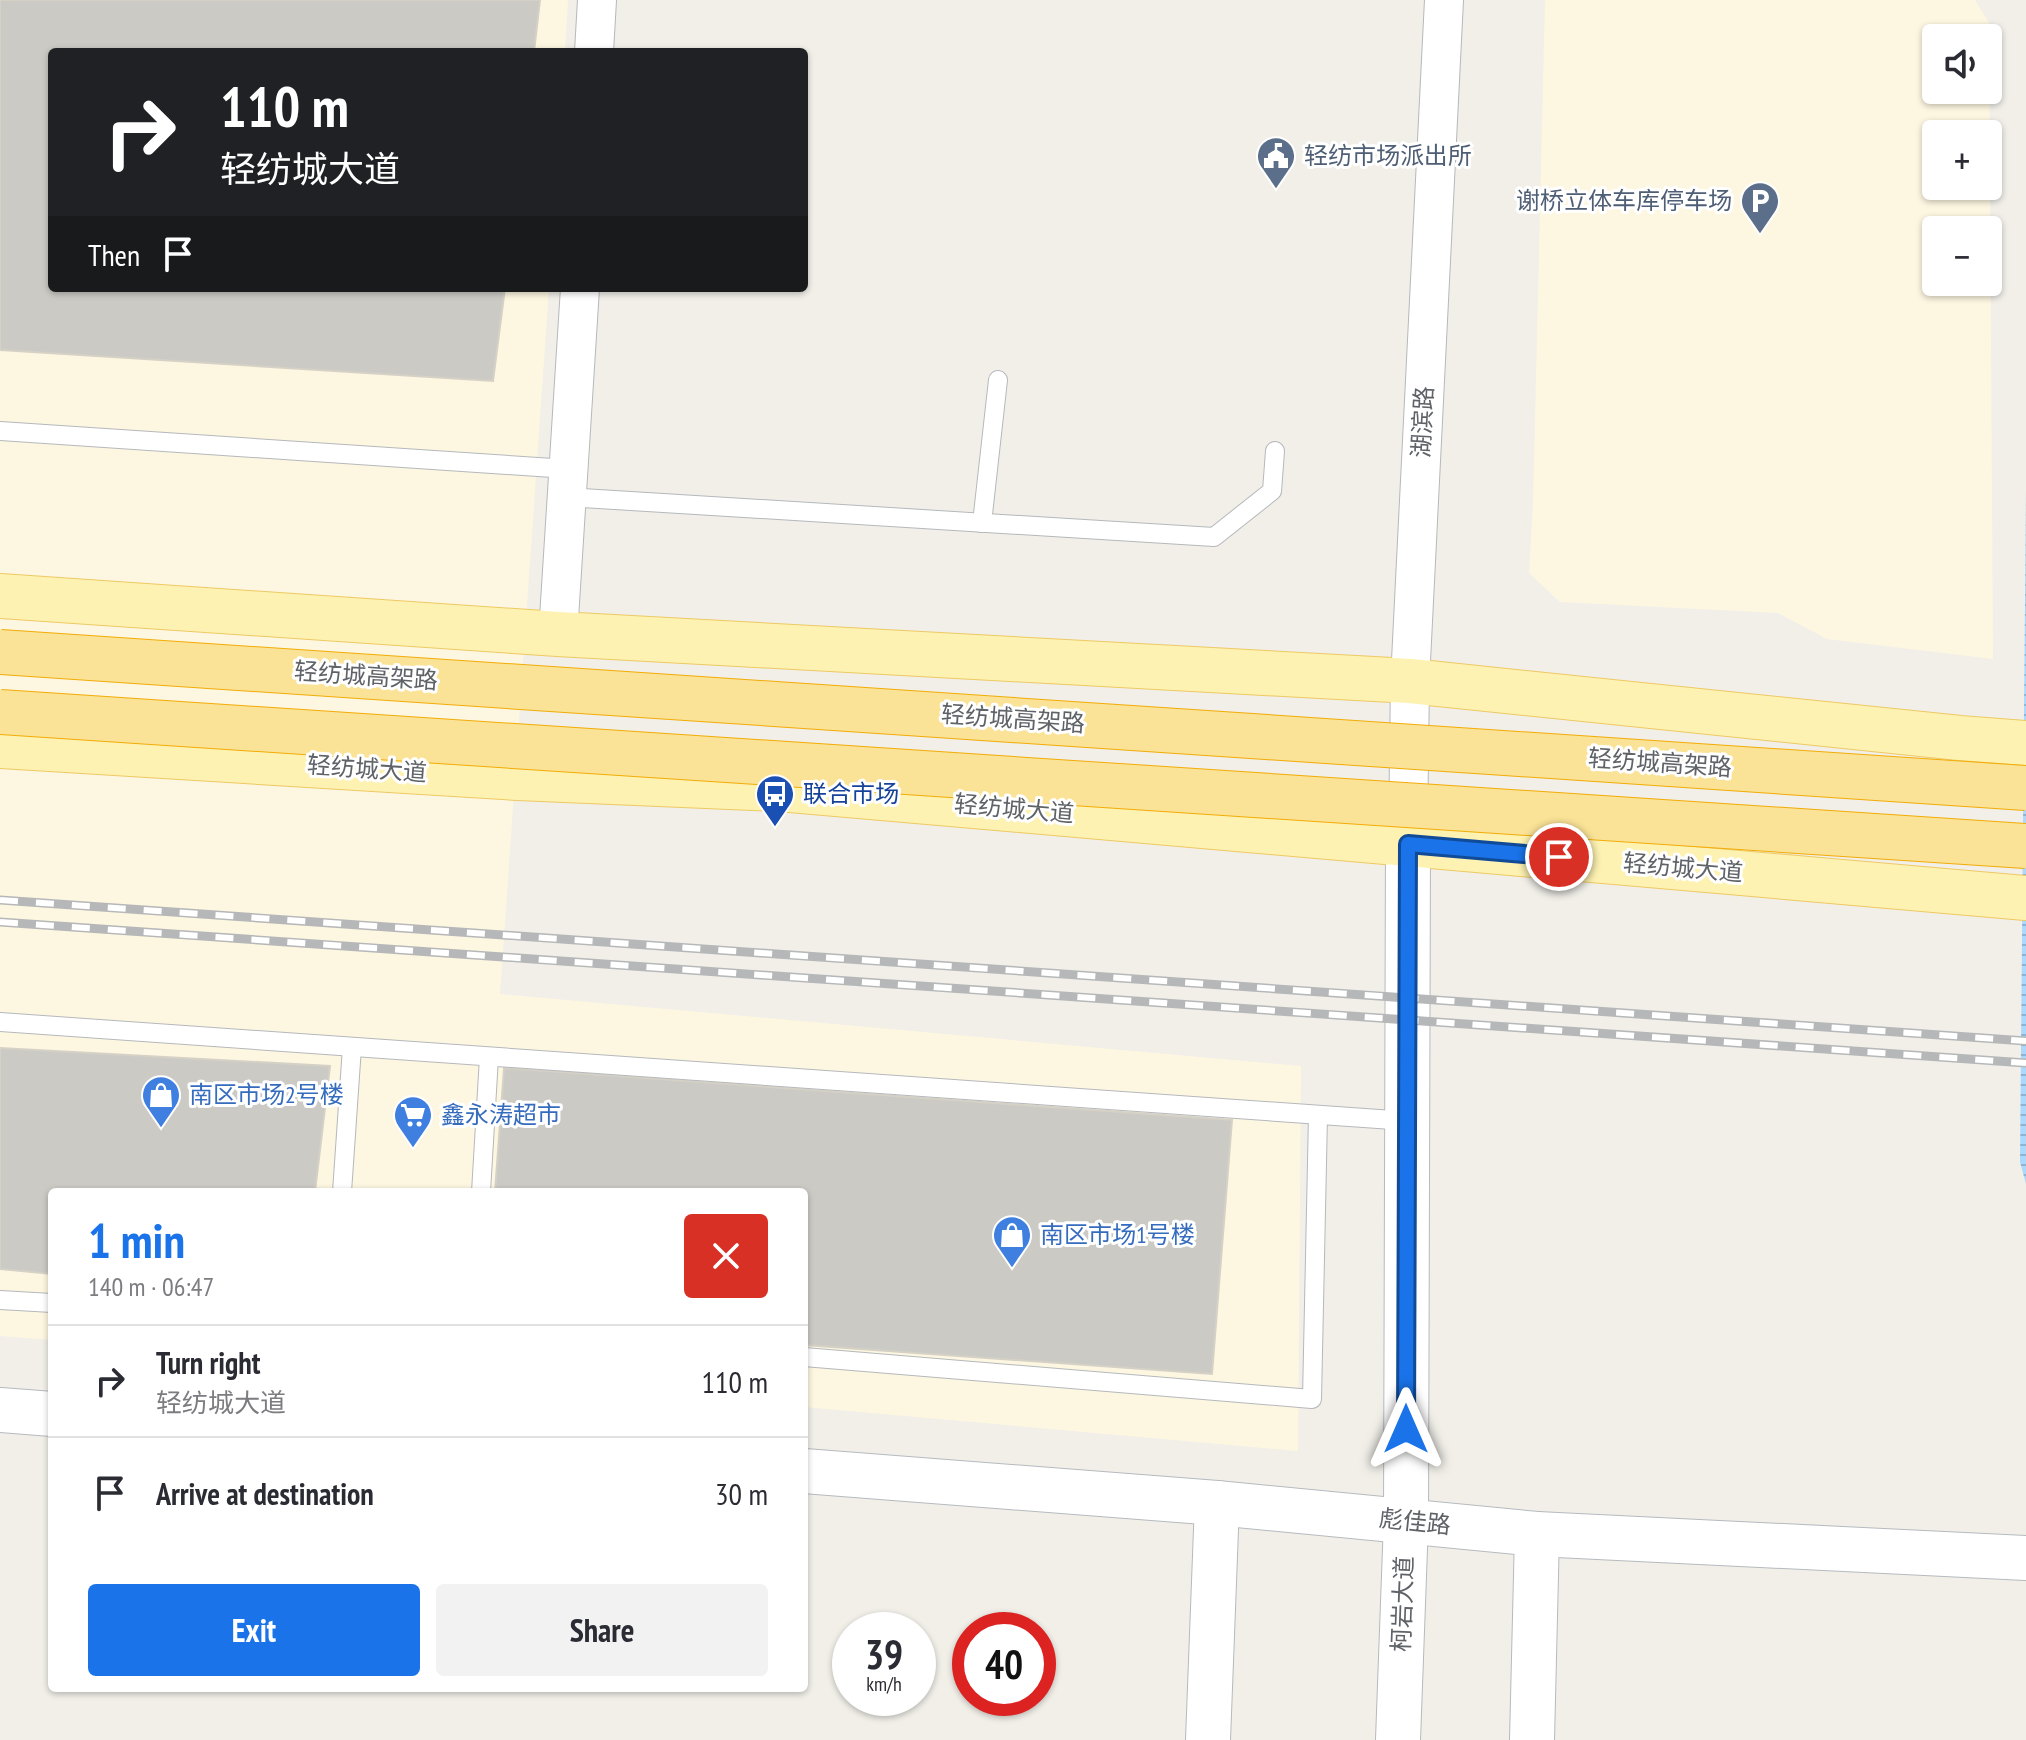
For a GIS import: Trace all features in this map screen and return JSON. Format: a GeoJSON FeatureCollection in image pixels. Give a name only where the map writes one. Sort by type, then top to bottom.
{"type":"FeatureCollection","features":[{"type":"Feature","properties":{"kind":"highway","name":"轻纺城高架路"},"geometry":{"type":"LineString","coordinates":[[0,652],[2026,788]]}},
{"type":"Feature","properties":{"kind":"highway"},"geometry":{"type":"LineString","coordinates":[[0,712],[2026,846]]}},
{"type":"Feature","properties":{"kind":"main road"},"geometry":{"type":"LineString","coordinates":[[0,596],[558,634],[1410,681],[2026,743]]}},
{"type":"Feature","properties":{"kind":"main road","name":"轻纺城大道"},"geometry":{"type":"LineString","coordinates":[[0,746],[518,778],[779,789],[2026,898]]}},
{"type":"Feature","properties":{"kind":"street"},"geometry":{"type":"LineString","coordinates":[[594,48],[597,0]]}},
{"type":"Feature","properties":{"kind":"street","name":"湖滨路"},"geometry":{"type":"LineString","coordinates":[[1408,844],[1410,681],[1444,0]]}},
{"type":"Feature","properties":{"kind":"street"},"geometry":{"type":"LineString","coordinates":[[558,634],[580,292]]}},
{"type":"Feature","properties":{"kind":"street","name":"柯岩大道"},"geometry":{"type":"LineString","coordinates":[[1398,1740],[1406,1521],[1408,844]]}},
{"type":"Feature","properties":{"kind":"street"},"geometry":{"type":"LineString","coordinates":[[0,1410],[48,1414]]}},
{"type":"Feature","properties":{"kind":"street","name":"彪佳路"},"geometry":{"type":"LineString","coordinates":[[808,1471],[1217,1503],[1537,1534],[2026,1558]]}},
{"type":"Feature","properties":{"kind":"street"},"geometry":{"type":"LineString","coordinates":[[1208,1740],[1217,1503]]}},
{"type":"Feature","properties":{"kind":"street"},"geometry":{"type":"LineString","coordinates":[[1532,1740],[1537,1534]]}},
{"type":"Feature","properties":{"kind":"lane"},"geometry":{"type":"LineString","coordinates":[[982,523],[998,380]]}},
{"type":"Feature","properties":{"kind":"lane"},"geometry":{"type":"LineString","coordinates":[[0,431],[982,523],[1214,537],[1272,491],[1275,451]]}},
{"type":"Feature","properties":{"kind":"lane"},"geometry":{"type":"LineString","coordinates":[[0,1022],[1407,1121]]}},
{"type":"Feature","properties":{"kind":"lane"},"geometry":{"type":"LineString","coordinates":[[342,1188],[352,1047]]}},
{"type":"Feature","properties":{"kind":"lane"},"geometry":{"type":"LineString","coordinates":[[481,1188],[489,1057]]}},
{"type":"Feature","properties":{"kind":"lane"},"geometry":{"type":"LineString","coordinates":[[808,1357],[1312,1399],[1318,1115]]}},
{"type":"Feature","properties":{"kind":"lane"},"geometry":{"type":"LineString","coordinates":[[0,1300],[48,1303]]}},
{"type":"Feature","properties":{"kind":"shaded area"},"geometry":{"type":"Polygon","coordinates":[[[0,0],[568,0],[565,48],[48,48],[48,292],[549,292],[500,994],[1301,1066],[1298,1451],[808,1407],[808,1188],[48,1188],[48,1340],[0,1336],[0,0]]]}},
{"type":"Feature","properties":{"kind":"shaded area"},"geometry":{"type":"Polygon","coordinates":[[[1545,0],[1975,0],[1989,24],[1922,24],[1922,104],[1990,104],[1990,120],[1922,120],[1922,200],[1990,200],[1990,216],[1922,216],[1922,296],[1991,296],[1993,659],[1827,639],[1778,613],[1560,602],[1529,573],[1545,0]]]}},
{"type":"Feature","properties":{"kind":"water"},"geometry":{"type":"Polygon","coordinates":[[[2026,487],[2026,1184],[2020,1162],[2026,487]]]}},
{"type":"Feature","properties":{"kind":"building"},"geometry":{"type":"Polygon","coordinates":[[[0,0],[540,0],[534,48],[48,48],[48,292],[504,292],[493,381],[0,350],[0,0]]]}},
{"type":"Feature","properties":{"kind":"building","name":"南区市场2号楼"},"geometry":{"type":"Polygon","coordinates":[[[0,1048],[330,1066],[315,1188],[48,1188],[48,1274],[0,1269],[0,1048]]]}},
{"type":"Feature","properties":{"kind":"building","name":"南区市场1号楼"},"geometry":{"type":"Polygon","coordinates":[[[504,1068],[1232,1120],[1212,1374],[808,1345],[808,1188],[495,1188],[504,1068]]]}},
{"type":"Feature","properties":{"kind":"railway"},"geometry":{"type":"LineString","coordinates":[[0,900],[2026,1041]]}},
{"type":"Feature","properties":{"kind":"railway"},"geometry":{"type":"LineString","coordinates":[[0,922],[2026,1063]]}},
{"type":"Feature","properties":{"kind":"place","name":"轻纺市场派出所"},"geometry":{"type":"Point","coordinates":[1276,190]}},
{"type":"Feature","properties":{"kind":"place","name":"谢桥立体车库停车场"},"geometry":{"type":"Point","coordinates":[1760,235]}},
{"type":"Feature","properties":{"kind":"place","name":"联合市场"},"geometry":{"type":"Point","coordinates":[775,828]}},
{"type":"Feature","properties":{"kind":"place","name":"南区市场2号楼"},"geometry":{"type":"Point","coordinates":[161,1129]}},
{"type":"Feature","properties":{"kind":"place","name":"鑫永涛超市"},"geometry":{"type":"Point","coordinates":[413,1149]}},
{"type":"Feature","properties":{"kind":"place","name":"南区市场1号楼"},"geometry":{"type":"Point","coordinates":[1012,1269]}},
{"type":"Feature","properties":{"kind":"route"},"geometry":{"type":"LineString","coordinates":[[1406,1429],[1408,844],[1559,857]]}}]}
